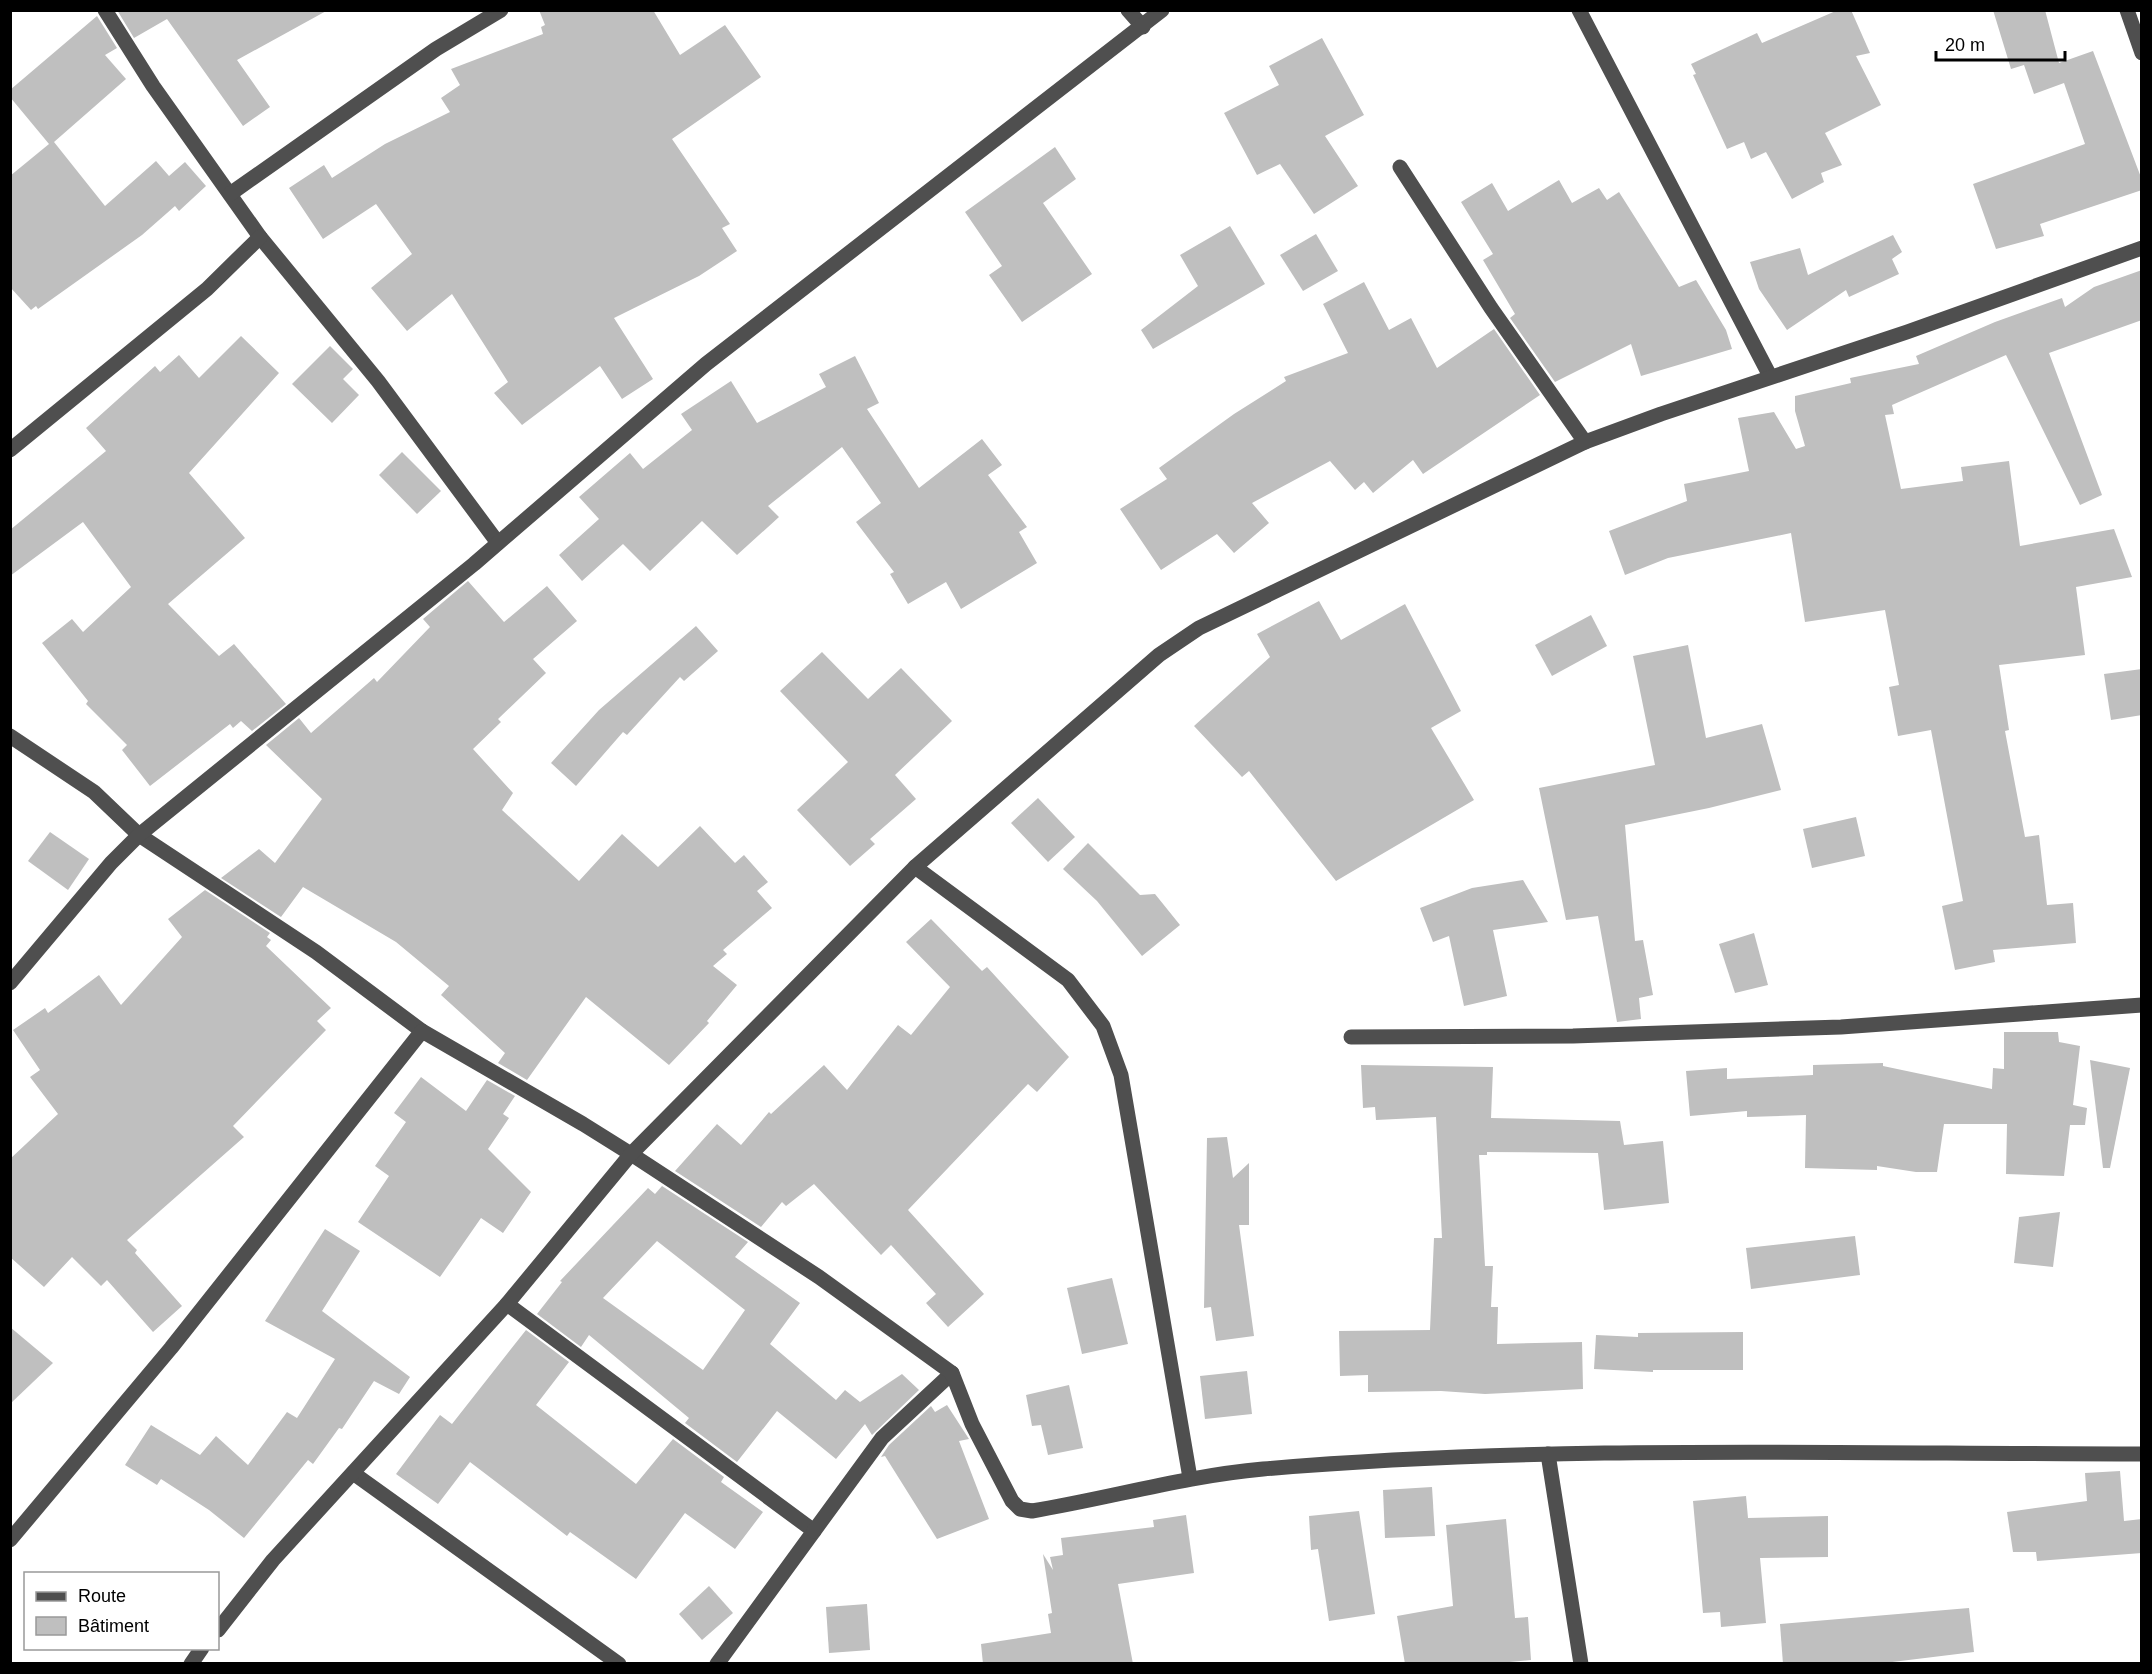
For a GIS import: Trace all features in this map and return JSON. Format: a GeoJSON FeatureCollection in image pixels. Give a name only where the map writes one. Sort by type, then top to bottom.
{"type":"FeatureCollection","features":[{"type":"Feature","properties":{"kind":"street"},"geometry":{"type":"LineString","coordinates":[[105,10],[153,86],[260,237],[378,381],[498,543]]}},
{"type":"Feature","properties":{"kind":"street"},"geometry":{"type":"LineString","coordinates":[[230,194],[436,49],[501,10]]}},
{"type":"Feature","properties":{"kind":"street"},"geometry":{"type":"LineString","coordinates":[[1128,10],[1143,27]]}},
{"type":"Feature","properties":{"kind":"street"},"geometry":{"type":"LineString","coordinates":[[10,983],[111,863],[139,835],[498,543],[706,364],[1162,10]]}},
{"type":"Feature","properties":{"kind":"street"},"geometry":{"type":"LineString","coordinates":[[1579,10],[1770,376]]}},
{"type":"Feature","properties":{"kind":"street"},"geometry":{"type":"LineString","coordinates":[[2127,10],[2142,53]]}},
{"type":"Feature","properties":{"kind":"street"},"geometry":{"type":"LineString","coordinates":[[1400,167],[1491,308],[1585,442]]}},
{"type":"Feature","properties":{"kind":"street"},"geometry":{"type":"LineString","coordinates":[[10,450],[207,290],[260,237]]}},
{"type":"Feature","properties":{"kind":"street"},"geometry":{"type":"LineString","coordinates":[[219,1629],[273,1560],[507,1304],[631,1154],[915,867],[1159,655],[1199,628],[1585,442],[1770,376],[1907,332],[2142,248]]}},
{"type":"Feature","properties":{"kind":"street"},"geometry":{"type":"LineString","coordinates":[[10,736],[93,792],[139,835],[316,952],[422,1031],[631,1154],[819,1277],[952,1373],[972,1424],[1012,1501],[1020,1509],[1032,1511],[1049,1509],[1190,1478],[1263,1469],[1548,1454],[2142,1454]]}},
{"type":"Feature","properties":{"kind":"street"},"geometry":{"type":"LineString","coordinates":[[915,867],[1068,980],[1103,1026],[1120,1075],[1190,1478]]}},
{"type":"Feature","properties":{"kind":"street"},"geometry":{"type":"LineString","coordinates":[[1351,1037],[1573,1036],[1841,1027],[2142,1005]]}},
{"type":"Feature","properties":{"kind":"street"},"geometry":{"type":"LineString","coordinates":[[10,1540],[178,1339],[422,1031]]}},
{"type":"Feature","properties":{"kind":"street"},"geometry":{"type":"LineString","coordinates":[[507,1304],[814,1531]]}},
{"type":"Feature","properties":{"kind":"street"},"geometry":{"type":"LineString","coordinates":[[717,1664],[882,1438],[952,1373]]}},
{"type":"Feature","properties":{"kind":"street"},"geometry":{"type":"LineString","coordinates":[[1548,1454],[1581,1664]]}},
{"type":"Feature","properties":{"kind":"street"},"geometry":{"type":"LineString","coordinates":[[353,1473],[619,1664]]}},
{"type":"Feature","properties":{"kind":"street"},"geometry":{"type":"LineString","coordinates":[[191,1664],[201,1650]]}},
{"type":"Feature","properties":{"kind":"building"},"geometry":{"type":"Polygon","coordinates":[[[117,10],[328,10],[237,60],[270,107],[243,126],[167,19],[134,38],[117,10]]]}},
{"type":"Feature","properties":{"kind":"building"},"geometry":{"type":"Polygon","coordinates":[[[539,10],[653,10],[680,55],[725,25],[761,77],[672,139],[730,224],[722,228],[737,251],[699,276],[614,318],[653,379],[622,399],[600,366],[522,425],[494,393],[508,382],[452,294],[407,331],[371,288],[412,254],[376,204],[323,239],[289,188],[324,165],[332,178],[385,144],[450,112],[441,98],[460,85],[451,69],[543,34],[541,27],[545,25],[539,10]]]}},
{"type":"Feature","properties":{"kind":"building"},"geometry":{"type":"Polygon","coordinates":[[[1838,10],[1851,10],[1870,53],[1856,56],[1881,105],[1825,133],[1842,165],[1821,173],[1824,182],[1792,199],[1766,152],[1751,159],[1744,142],[1727,149],[1693,75],[1696,74],[1691,64],[1757,33],[1762,43],[1838,10]]]}},
{"type":"Feature","properties":{"kind":"building"},"geometry":{"type":"Polygon","coordinates":[[[1993,10],[2045,10],[2059,63],[2093,51],[2142,180],[2142,190],[2040,224],[2044,236],[1996,249],[1973,184],[2085,144],[2064,83],[2034,94],[2024,65],[2011,69],[1993,10]]]}},
{"type":"Feature","properties":{"kind":"building"},"geometry":{"type":"Polygon","coordinates":[[[97,16],[117,48],[105,55],[126,79],[54,142],[105,206],[156,161],[169,176],[185,162],[206,186],[179,211],[175,206],[142,235],[38,309],[36,306],[31,310],[10,287],[10,176],[49,144],[10,97],[10,90],[97,16]]]}},
{"type":"Feature","properties":{"kind":"building"},"geometry":{"type":"Polygon","coordinates":[[[1322,38],[1364,115],[1325,136],[1358,186],[1314,214],[1280,164],[1257,175],[1224,113],[1279,85],[1269,66],[1322,38]]]}},
{"type":"Feature","properties":{"kind":"building"},"geometry":{"type":"Polygon","coordinates":[[[1055,147],[1076,179],[1043,203],[1092,274],[1022,322],[989,275],[1002,266],[965,212],[1055,147]]]}},
{"type":"Feature","properties":{"kind":"building"},"geometry":{"type":"Polygon","coordinates":[[[1559,180],[1572,203],[1599,188],[1607,200],[1619,192],[1679,287],[1696,280],[1726,330],[1732,349],[1641,376],[1631,344],[1555,382],[1510,318],[1515,314],[1483,260],[1493,254],[1461,202],[1492,183],[1508,211],[1559,180]]]}},
{"type":"Feature","properties":{"kind":"building"},"geometry":{"type":"Polygon","coordinates":[[[1230,226],[1265,284],[1153,349],[1141,330],[1198,286],[1180,255],[1230,226]]]}},
{"type":"Feature","properties":{"kind":"building"},"geometry":{"type":"Polygon","coordinates":[[[1316,234],[1338,271],[1303,291],[1280,255],[1316,234]]]}},
{"type":"Feature","properties":{"kind":"building"},"geometry":{"type":"Polygon","coordinates":[[[1893,235],[1902,252],[1892,259],[1899,274],[1849,297],[1846,290],[1787,330],[1759,289],[1750,262],[1800,248],[1808,275],[1893,235]]]}},
{"type":"Feature","properties":{"kind":"building"},"geometry":{"type":"Polygon","coordinates":[[[2142,270],[2142,320],[2049,353],[2102,495],[2080,505],[2006,355],[1892,405],[1894,414],[1885,415],[1901,489],[1963,481],[1961,467],[2009,461],[2020,546],[2114,529],[2132,577],[2076,587],[2085,655],[1999,665],[2009,730],[2005,731],[2025,837],[2039,835],[2047,905],[2073,903],[2076,943],[1993,950],[1995,962],[1955,970],[1942,906],[1963,901],[1931,730],[1898,736],[1889,687],[1899,685],[1885,610],[1805,622],[1791,533],[1668,558],[1625,575],[1609,531],[1687,501],[1684,484],[1749,471],[1738,418],[1774,412],[1796,449],[1805,446],[1795,411],[1795,396],[1851,383],[1850,378],[1919,364],[1916,356],[1995,322],[2062,298],[2065,307],[2094,287],[2142,270]]]}},
{"type":"Feature","properties":{"kind":"building"},"geometry":{"type":"Polygon","coordinates":[[[1364,282],[1389,330],[1411,318],[1437,368],[1494,329],[1540,395],[1423,474],[1413,460],[1373,493],[1364,482],[1355,490],[1330,461],[1252,503],[1269,523],[1234,553],[1217,534],[1161,570],[1120,509],[1167,479],[1159,468],[1234,414],[1286,381],[1284,377],[1348,353],[1323,304],[1364,282]]]}},
{"type":"Feature","properties":{"kind":"building"},"geometry":{"type":"Polygon","coordinates":[[[241,336],[279,373],[189,473],[245,538],[168,604],[219,656],[234,644],[286,704],[252,731],[241,721],[233,728],[230,724],[150,786],[122,750],[127,745],[86,704],[88,701],[42,643],[72,619],[83,632],[131,587],[83,522],[10,576],[10,530],[106,451],[86,428],[155,366],[160,372],[179,355],[199,378],[241,336]]]}},
{"type":"Feature","properties":{"kind":"building"},"geometry":{"type":"Polygon","coordinates":[[[330,346],[353,369],[343,379],[359,395],[332,423],[292,384],[330,346]]]}},
{"type":"Feature","properties":{"kind":"building"},"geometry":{"type":"Polygon","coordinates":[[[855,356],[879,403],[867,409],[919,488],[982,439],[1002,465],[988,475],[1027,527],[1019,532],[1037,563],[961,609],[946,582],[908,604],[890,574],[894,572],[856,522],[881,503],[842,447],[768,506],[779,517],[737,555],[702,521],[650,571],[623,544],[582,581],[559,555],[599,519],[579,497],[630,453],[643,469],[692,430],[681,414],[731,381],[757,423],[826,387],[819,374],[855,356]]]}},
{"type":"Feature","properties":{"kind":"building"},"geometry":{"type":"Polygon","coordinates":[[[402,452],[441,491],[417,514],[379,475],[402,452]]]}},
{"type":"Feature","properties":{"kind":"building"},"geometry":{"type":"Polygon","coordinates":[[[468,581],[504,622],[547,586],[577,621],[533,659],[546,673],[498,719],[501,722],[473,749],[513,793],[502,810],[579,881],[622,834],[658,867],[700,826],[735,863],[744,855],[768,882],[757,891],[772,908],[723,950],[727,954],[713,966],[737,985],[707,1021],[709,1023],[669,1065],[586,997],[527,1080],[498,1063],[505,1053],[441,995],[449,986],[396,942],[303,887],[281,917],[221,878],[259,849],[275,863],[322,799],[266,745],[299,718],[311,733],[374,678],[377,682],[430,627],[423,619],[468,581]]]}},
{"type":"Feature","properties":{"kind":"building"},"geometry":{"type":"Polygon","coordinates":[[[1319,601],[1341,640],[1405,604],[1461,711],[1431,728],[1474,800],[1336,881],[1249,771],[1242,777],[1194,726],[1270,657],[1257,634],[1319,601]]]}},
{"type":"Feature","properties":{"kind":"building"},"geometry":{"type":"Polygon","coordinates":[[[1591,615],[1607,646],[1552,676],[1535,645],[1591,615]]]}},
{"type":"Feature","properties":{"kind":"building"},"geometry":{"type":"Polygon","coordinates":[[[696,626],[718,651],[684,681],[680,677],[627,735],[623,732],[576,786],[551,763],[599,710],[696,626]]]}},
{"type":"Feature","properties":{"kind":"building"},"geometry":{"type":"Polygon","coordinates":[[[1688,645],[1706,738],[1762,724],[1781,790],[1709,808],[1625,825],[1635,941],[1643,940],[1653,995],[1639,998],[1641,1019],[1617,1022],[1598,916],[1566,920],[1539,788],[1655,765],[1633,656],[1688,645]]]}},
{"type":"Feature","properties":{"kind":"building"},"geometry":{"type":"Polygon","coordinates":[[[822,652],[868,699],[901,668],[952,721],[895,775],[916,799],[870,839],[875,844],[850,866],[797,810],[848,762],[780,691],[822,652]]]}},
{"type":"Feature","properties":{"kind":"building"},"geometry":{"type":"Polygon","coordinates":[[[2142,669],[2142,715],[2111,720],[2104,674],[2142,669]]]}},
{"type":"Feature","properties":{"kind":"building"},"geometry":{"type":"Polygon","coordinates":[[[1038,798],[1075,837],[1048,862],[1011,823],[1038,798]]]}},
{"type":"Feature","properties":{"kind":"building"},"geometry":{"type":"Polygon","coordinates":[[[1856,817],[1865,856],[1812,868],[1803,829],[1856,817]]]}},
{"type":"Feature","properties":{"kind":"building"},"geometry":{"type":"Polygon","coordinates":[[[50,832],[89,859],[68,890],[28,861],[50,832]]]}},
{"type":"Feature","properties":{"kind":"building"},"geometry":{"type":"Polygon","coordinates":[[[1088,843],[1140,895],[1155,894],[1180,925],[1142,956],[1097,901],[1063,869],[1088,843]]]}},
{"type":"Feature","properties":{"kind":"building"},"geometry":{"type":"Polygon","coordinates":[[[1523,880],[1548,922],[1493,930],[1507,996],[1464,1006],[1449,936],[1433,942],[1420,908],[1472,888],[1523,880]]]}},
{"type":"Feature","properties":{"kind":"building"},"geometry":{"type":"Polygon","coordinates":[[[205,890],[270,933],[267,937],[271,940],[266,946],[331,1008],[317,1021],[326,1030],[233,1126],[244,1137],[127,1240],[137,1250],[135,1253],[182,1306],[153,1332],[107,1280],[101,1286],[72,1257],[44,1287],[10,1257],[10,1159],[58,1114],[30,1077],[40,1070],[13,1030],[45,1008],[48,1013],[99,975],[121,1005],[182,937],[168,919],[205,890]]]}},
{"type":"Feature","properties":{"kind":"building"},"geometry":{"type":"Polygon","coordinates":[[[931,919],[982,971],[987,967],[1069,1057],[1037,1092],[1028,1084],[908,1210],[984,1294],[948,1327],[926,1303],[936,1294],[891,1245],[881,1255],[814,1184],[786,1206],[782,1202],[761,1227],[675,1171],[717,1124],[741,1145],[769,1112],[771,1114],[824,1065],[847,1090],[898,1025],[911,1035],[950,987],[906,942],[931,919]]]}},
{"type":"Feature","properties":{"kind":"building"},"geometry":{"type":"Polygon","coordinates":[[[1754,933],[1768,985],[1735,993],[1719,944],[1754,933]]]}},
{"type":"Feature","properties":{"kind":"building"},"geometry":{"type":"Polygon","coordinates":[[[2004,1032],[2058,1032],[2059,1042],[2080,1046],[2073,1105],[2087,1108],[2085,1125],[2070,1125],[2064,1176],[2006,1174],[2007,1124],[1944,1124],[1937,1172],[1916,1172],[1877,1166],[1877,1170],[1805,1168],[1806,1115],[1747,1117],[1747,1111],[1690,1116],[1686,1071],[1727,1068],[1727,1079],[1813,1075],[1813,1065],[1883,1063],[1883,1066],[1992,1089],[1993,1068],[2004,1069],[2004,1032]]]}},
{"type":"Feature","properties":{"kind":"building"},"geometry":{"type":"Polygon","coordinates":[[[2090,1060],[2130,1068],[2110,1168],[2103,1168],[2090,1060]]]}},
{"type":"Feature","properties":{"kind":"building"},"geometry":{"type":"Polygon","coordinates":[[[1361,1065],[1493,1067],[1491,1118],[1620,1121],[1624,1145],[1663,1141],[1669,1203],[1604,1210],[1598,1153],[1487,1152],[1487,1155],[1479,1155],[1485,1266],[1493,1266],[1491,1307],[1498,1307],[1497,1344],[1582,1342],[1583,1389],[1485,1394],[1441,1391],[1368,1392],[1368,1375],[1340,1376],[1339,1331],[1430,1330],[1434,1238],[1442,1238],[1436,1117],[1376,1120],[1375,1107],[1363,1108],[1361,1065]]]}},
{"type":"Feature","properties":{"kind":"building"},"geometry":{"type":"Polygon","coordinates":[[[421,1077],[466,1111],[487,1080],[515,1096],[503,1114],[509,1118],[488,1149],[531,1192],[503,1233],[481,1218],[440,1277],[358,1222],[389,1176],[375,1166],[406,1122],[394,1113],[421,1077]]]}},
{"type":"Feature","properties":{"kind":"building"},"geometry":{"type":"Polygon","coordinates":[[[1227,1137],[1233,1178],[1249,1163],[1249,1225],[1239,1225],[1254,1336],[1216,1341],[1211,1307],[1204,1308],[1207,1138],[1227,1137]]]}},
{"type":"Feature","properties":{"kind":"building"},"geometry":{"type":"Polygon","coordinates":[[[662,1186],[748,1242],[735,1257],[800,1303],[770,1344],[836,1400],[845,1390],[860,1402],[902,1374],[919,1390],[872,1435],[865,1424],[836,1459],[777,1411],[737,1462],[685,1423],[689,1418],[589,1335],[581,1347],[537,1314],[562,1282],[560,1281],[648,1188],[655,1194],[662,1186]],[[657,1241],[603,1298],[703,1370],[745,1310],[657,1241]]]}},
{"type":"Feature","properties":{"kind":"building"},"geometry":{"type":"Polygon","coordinates":[[[2060,1212],[2053,1267],[2014,1263],[2019,1217],[2060,1212]]]}},
{"type":"Feature","properties":{"kind":"building"},"geometry":{"type":"Polygon","coordinates":[[[325,1229],[360,1251],[322,1311],[410,1377],[399,1394],[374,1381],[342,1429],[339,1428],[313,1464],[308,1460],[244,1538],[209,1510],[161,1479],[157,1485],[125,1465],[151,1425],[200,1455],[216,1436],[248,1465],[287,1412],[297,1418],[335,1359],[265,1321],[325,1229]]]}},
{"type":"Feature","properties":{"kind":"building"},"geometry":{"type":"Polygon","coordinates":[[[1855,1236],[1860,1275],[1751,1289],[1746,1248],[1855,1236]]]}},
{"type":"Feature","properties":{"kind":"building"},"geometry":{"type":"Polygon","coordinates":[[[1112,1278],[1128,1344],[1082,1354],[1067,1288],[1112,1278]]]}},
{"type":"Feature","properties":{"kind":"building"},"geometry":{"type":"Polygon","coordinates":[[[10,1327],[53,1363],[10,1404],[10,1327]]]}},
{"type":"Feature","properties":{"kind":"building"},"geometry":{"type":"Polygon","coordinates":[[[526,1330],[569,1362],[536,1405],[636,1484],[673,1439],[724,1477],[721,1482],[763,1512],[735,1549],[685,1513],[636,1579],[570,1532],[567,1536],[470,1462],[438,1504],[396,1474],[440,1415],[452,1424],[526,1330]]]}},
{"type":"Feature","properties":{"kind":"building"},"geometry":{"type":"Polygon","coordinates":[[[1743,1332],[1743,1370],[1653,1370],[1653,1372],[1594,1369],[1596,1335],[1638,1337],[1638,1333],[1743,1332]]]}},
{"type":"Feature","properties":{"kind":"building"},"geometry":{"type":"Polygon","coordinates":[[[1247,1371],[1252,1414],[1205,1419],[1200,1376],[1247,1371]]]}},
{"type":"Feature","properties":{"kind":"building"},"geometry":{"type":"Polygon","coordinates":[[[1069,1385],[1083,1448],[1048,1455],[1041,1425],[1032,1426],[1026,1395],[1069,1385]]]}},
{"type":"Feature","properties":{"kind":"building"},"geometry":{"type":"Polygon","coordinates":[[[947,1405],[969,1439],[959,1441],[989,1519],[937,1539],[885,1456],[881,1457],[889,1445],[931,1406],[935,1412],[947,1405]]]}},
{"type":"Feature","properties":{"kind":"building"},"geometry":{"type":"Polygon","coordinates":[[[2120,1471],[2124,1521],[2142,1519],[2142,1553],[2037,1561],[2036,1552],[2013,1552],[2007,1512],[2087,1501],[2085,1473],[2120,1471]]]}},
{"type":"Feature","properties":{"kind":"building"},"geometry":{"type":"Polygon","coordinates":[[[1432,1487],[1435,1536],[1385,1538],[1383,1490],[1432,1487]]]}},
{"type":"Feature","properties":{"kind":"building"},"geometry":{"type":"Polygon","coordinates":[[[1746,1496],[1748,1518],[1828,1516],[1828,1557],[1760,1558],[1766,1623],[1721,1627],[1720,1612],[1703,1613],[1693,1501],[1746,1496]]]}},
{"type":"Feature","properties":{"kind":"building"},"geometry":{"type":"Polygon","coordinates":[[[1359,1511],[1375,1614],[1329,1621],[1318,1549],[1311,1550],[1309,1516],[1359,1511]]]}},
{"type":"Feature","properties":{"kind":"building"},"geometry":{"type":"Polygon","coordinates":[[[1186,1515],[1194,1573],[1118,1584],[1133,1664],[983,1664],[981,1644],[1051,1633],[1048,1614],[1052,1613],[1043,1554],[1053,1570],[1050,1557],[1063,1555],[1061,1538],[1154,1527],[1153,1520],[1186,1515]]]}},
{"type":"Feature","properties":{"kind":"building"},"geometry":{"type":"Polygon","coordinates":[[[1506,1519],[1515,1618],[1528,1617],[1531,1660],[1488,1664],[1405,1664],[1397,1616],[1453,1606],[1446,1525],[1506,1519]]]}},
{"type":"Feature","properties":{"kind":"building"},"geometry":{"type":"Polygon","coordinates":[[[709,1586],[733,1613],[702,1640],[679,1614],[709,1586]]]}},
{"type":"Feature","properties":{"kind":"building"},"geometry":{"type":"Polygon","coordinates":[[[867,1604],[870,1650],[829,1653],[826,1607],[867,1604]]]}},
{"type":"Feature","properties":{"kind":"building"},"geometry":{"type":"Polygon","coordinates":[[[1969,1608],[1974,1652],[1876,1664],[1783,1664],[1780,1624],[1969,1608]]]}}]}
